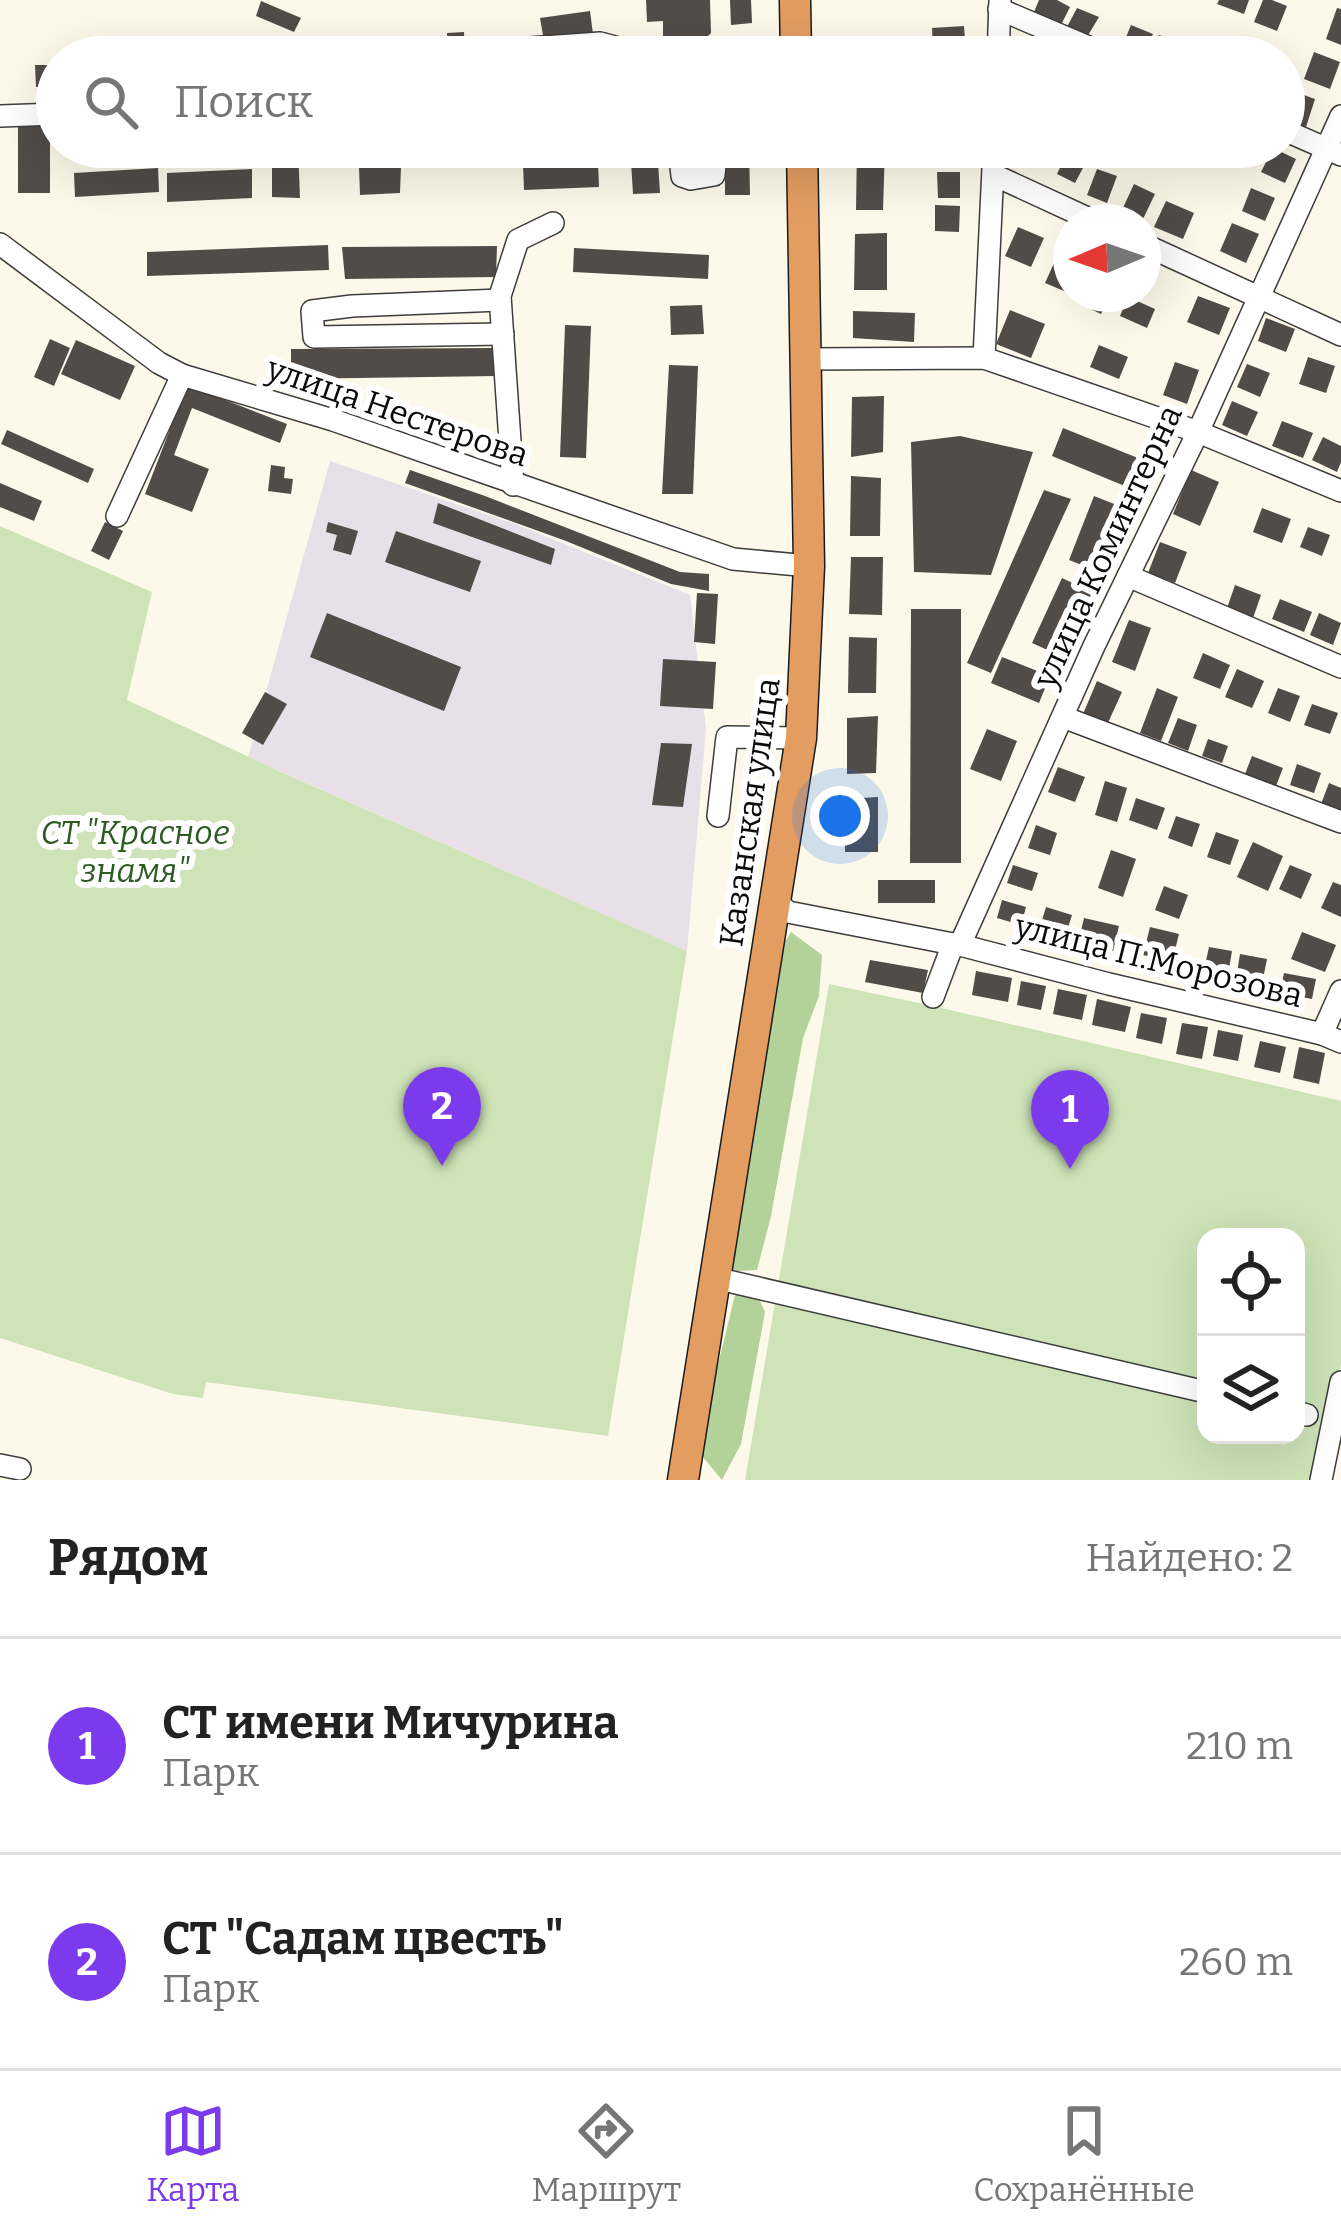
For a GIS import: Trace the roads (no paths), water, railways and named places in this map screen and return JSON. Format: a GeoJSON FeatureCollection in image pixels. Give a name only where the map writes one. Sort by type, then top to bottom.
{"type":"FeatureCollection","features":[{"type":"Feature","properties":{"kind":"highway"},"geometry":{"type":"LineString","coordinates":[[795,0],[796,36]]}},
{"type":"Feature","properties":{"kind":"highway","name":"Казанская улица"},"geometry":{"type":"LineString","coordinates":[[683,1480],[801,738],[809,566],[802,168]]}},
{"type":"Feature","properties":{"kind":"street"},"geometry":{"type":"LineString","coordinates":[[998,36],[999,4],[1067,36]]}},
{"type":"Feature","properties":{"kind":"street"},"geometry":{"type":"LineString","coordinates":[[0,116],[36,115]]}},
{"type":"Feature","properties":{"kind":"street","name":"улица Коминтерна"},"geometry":{"type":"LineString","coordinates":[[933,998],[1257,297],[1334,152],[1341,116]]}},
{"type":"Feature","properties":{"kind":"street"},"geometry":{"type":"LineString","coordinates":[[1305,139],[1334,152]]}},
{"type":"Feature","properties":{"kind":"street"},"geometry":{"type":"LineString","coordinates":[[681,168],[682,176],[691,178],[714,175],[715,168]]}},
{"type":"Feature","properties":{"kind":"street"},"geometry":{"type":"LineString","coordinates":[[984,358],[994,168]]}},
{"type":"Feature","properties":{"kind":"street"},"geometry":{"type":"LineString","coordinates":[[994,175],[1057,204]]}},
{"type":"Feature","properties":{"kind":"street"},"geometry":{"type":"LineString","coordinates":[[514,484],[500,300],[518,240],[553,223]]}},
{"type":"Feature","properties":{"kind":"street","name":"улица Нестерова"},"geometry":{"type":"LineString","coordinates":[[0,244],[159,363],[182,375],[333,420],[733,559],[809,566]]}},
{"type":"Feature","properties":{"kind":"street"},"geometry":{"type":"LineString","coordinates":[[1161,252],[1341,335]]}},
{"type":"Feature","properties":{"kind":"street"},"geometry":{"type":"LineString","coordinates":[[500,300],[312,311],[314,337],[503,334]]}},
{"type":"Feature","properties":{"kind":"street"},"geometry":{"type":"LineString","coordinates":[[806,359],[984,358],[1198,432],[1341,491]]}},
{"type":"Feature","properties":{"kind":"street"},"geometry":{"type":"LineString","coordinates":[[117,516],[182,375]]}},
{"type":"Feature","properties":{"kind":"street"},"geometry":{"type":"LineString","coordinates":[[1128,575],[1341,667]]}},
{"type":"Feature","properties":{"kind":"street"},"geometry":{"type":"LineString","coordinates":[[1063,717],[1341,822]]}},
{"type":"Feature","properties":{"kind":"street"},"geometry":{"type":"LineString","coordinates":[[718,815],[727,737],[801,738]]}},
{"type":"Feature","properties":{"kind":"street","name":"улица П.Морозова"},"geometry":{"type":"LineString","coordinates":[[775,900],[788,912],[956,944],[1331,1038]]}},
{"type":"Feature","properties":{"kind":"street"},"geometry":{"type":"LineString","coordinates":[[1331,1038],[1341,991]]}},
{"type":"Feature","properties":{"kind":"street"},"geometry":{"type":"LineString","coordinates":[[715,1278],[1197,1390]]}},
{"type":"Feature","properties":{"kind":"street"},"geometry":{"type":"LineString","coordinates":[[1321,1480],[1334,1441],[1341,1382]]}},
{"type":"Feature","properties":{"kind":"place","name":"СТ \"Садам цвесть\""},"geometry":{"type":"Point","coordinates":[442,1166]}},
{"type":"Feature","properties":{"kind":"place","name":"СТ имени Мичурина"},"geometry":{"type":"Point","coordinates":[1070,1169]}},
{"type":"Feature","properties":{"kind":"park label","name":"СТ \"Красное знамя\""},"geometry":{"type":"Point","coordinates":[135,851]}}]}
